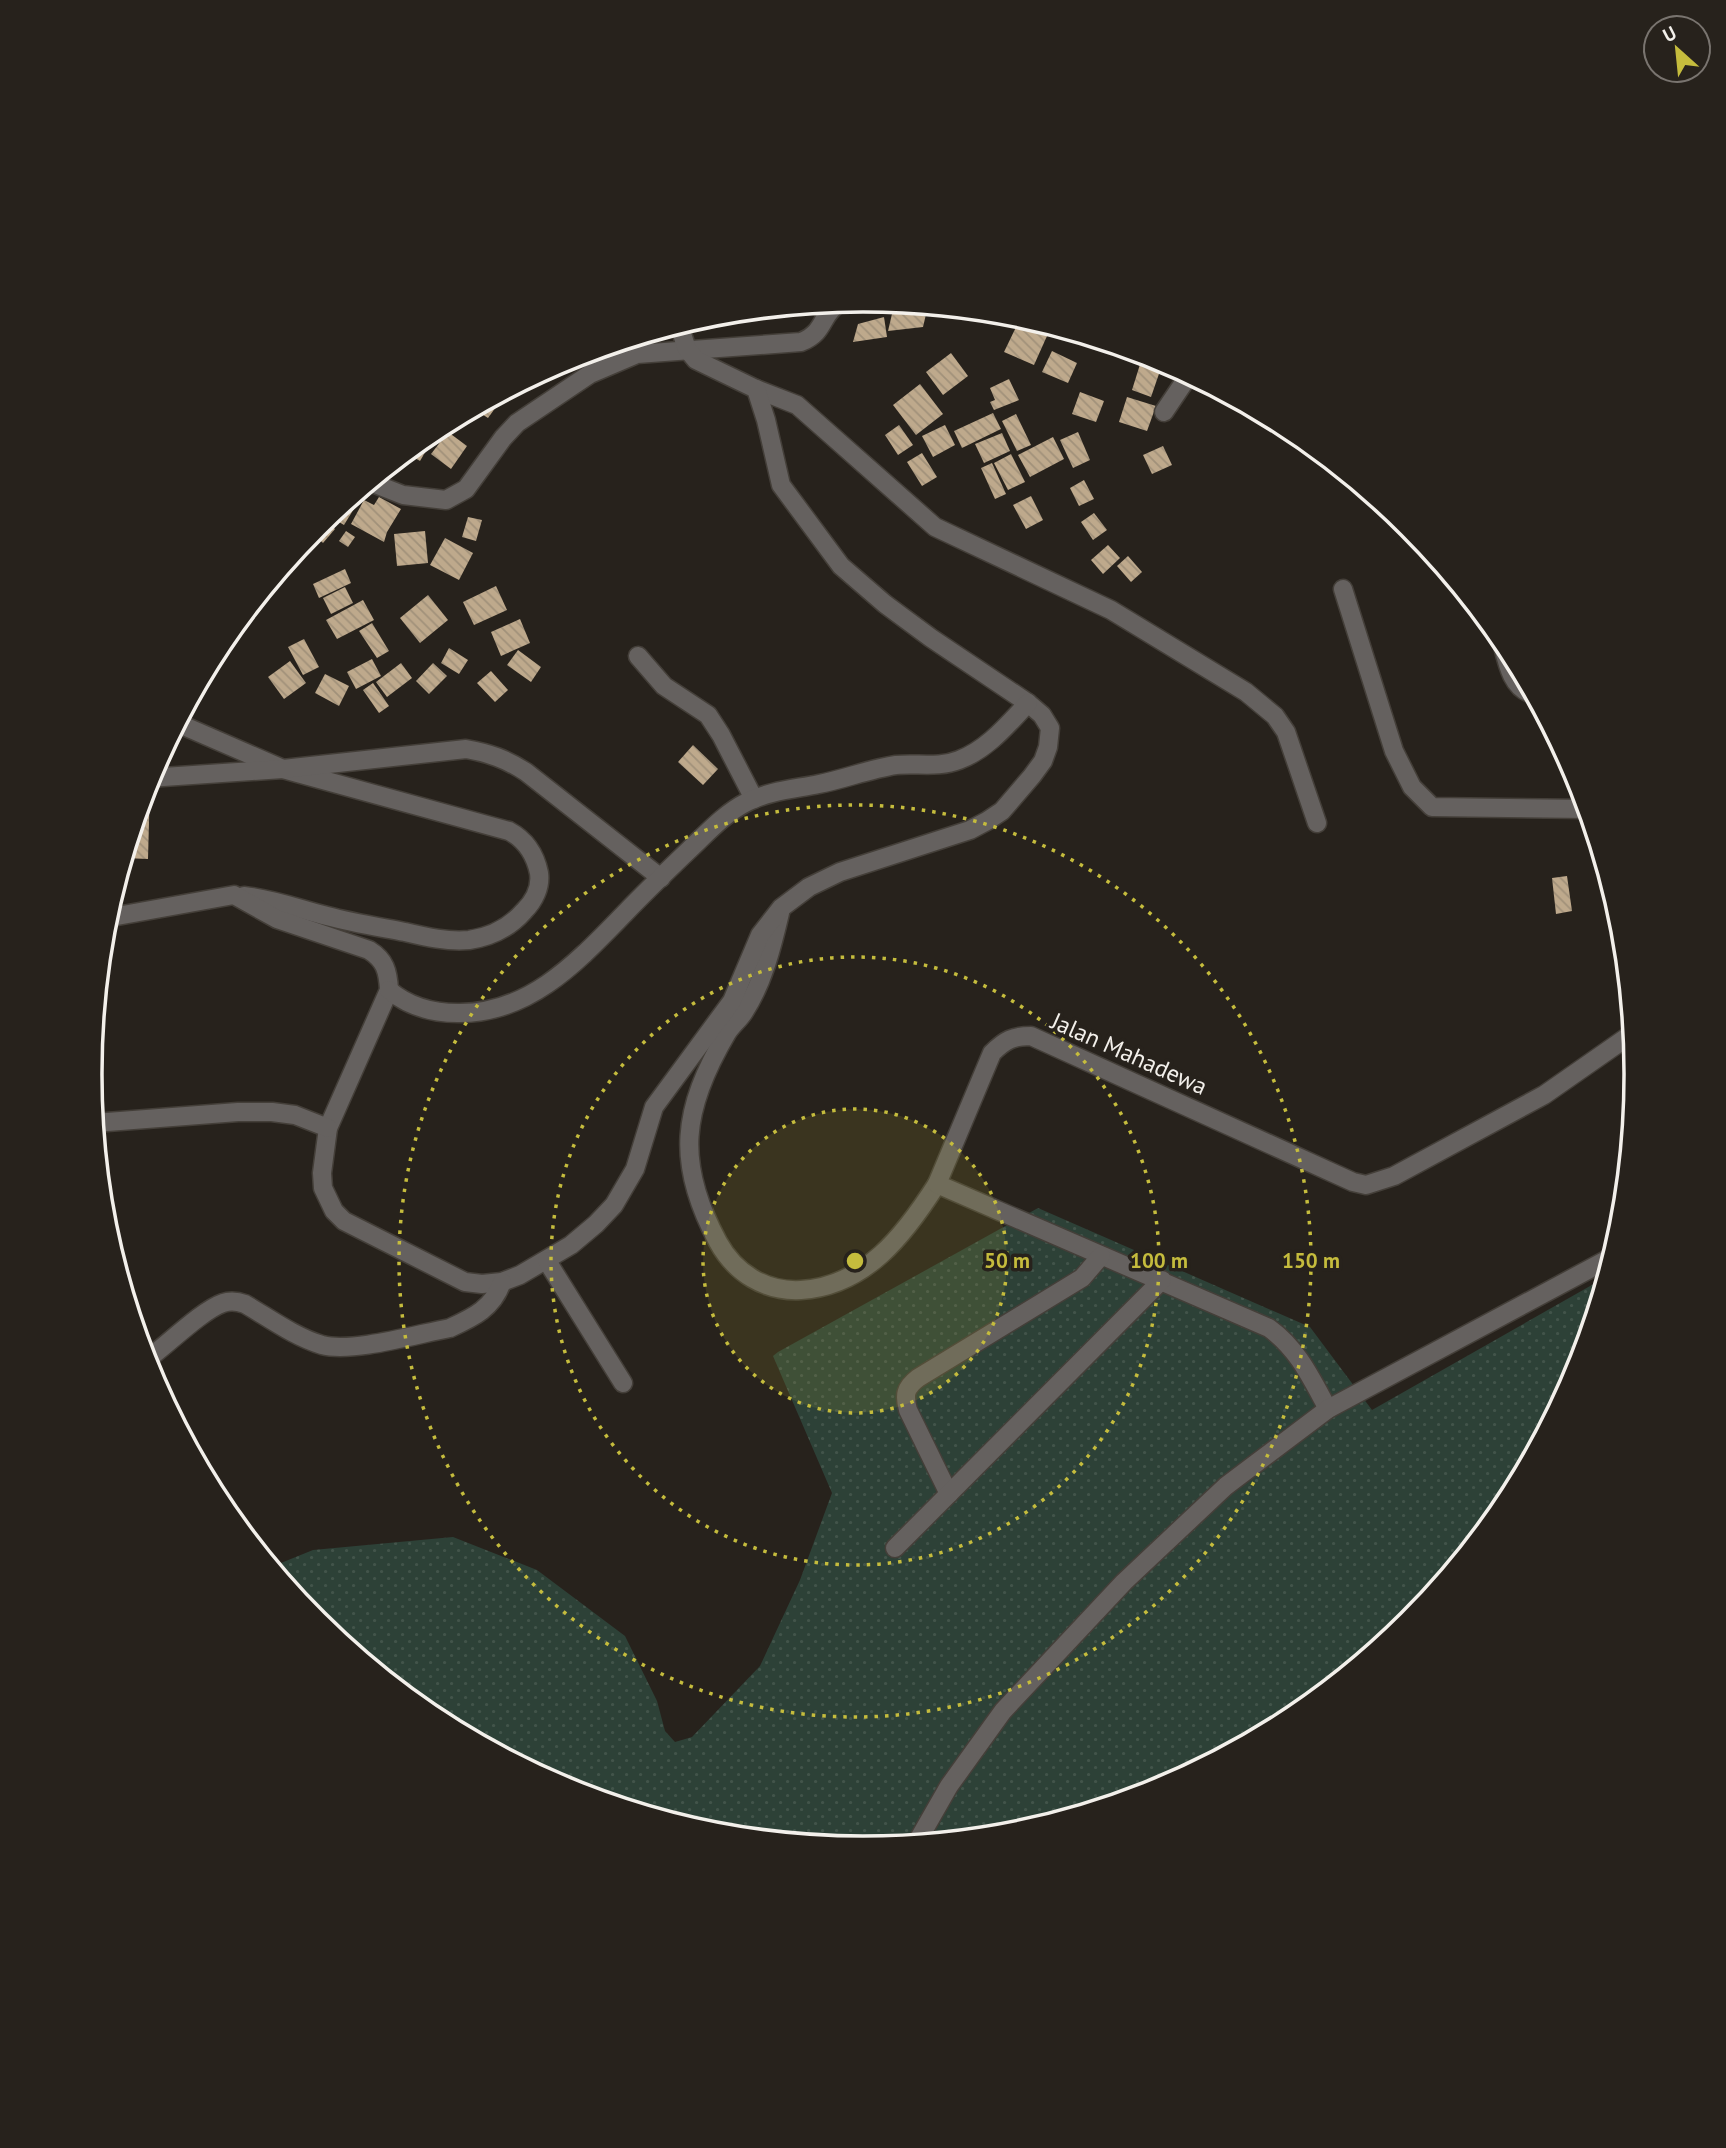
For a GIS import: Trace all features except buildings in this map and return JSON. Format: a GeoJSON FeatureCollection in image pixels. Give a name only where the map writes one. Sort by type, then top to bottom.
{"type":"FeatureCollection","features":[{"type":"Feature","properties":{"kind":"street"},"geometry":{"type":"LineString","coordinates":[[380,486],[403,495],[446,500],[466,489],[517,423],[590,374],[637,354],[801,342],[818,332],[828,313]]}},
{"type":"Feature","properties":{"kind":"street"},"geometry":{"type":"LineString","coordinates":[[683,334],[687,349],[696,360],[756,390],[797,405],[934,527],[1111,610],[1246,692],[1275,716],[1286,732],[1317,823]]}},
{"type":"Feature","properties":{"kind":"street"},"geometry":{"type":"LineString","coordinates":[[1164,412],[1183,383]]}},
{"type":"Feature","properties":{"kind":"street"},"geometry":{"type":"LineString","coordinates":[[234,895],[277,919],[369,950],[383,962],[388,972],[389,990],[328,1128],[322,1173],[323,1188],[334,1211],[344,1221],[465,1282],[482,1284],[502,1282],[547,1261],[596,1224],[626,1188],[635,1169],[654,1107],[732,1001],[760,935],[782,908],[809,887],[840,872],[970,830],[1002,811],[1042,761],[1051,737],[1047,721],[1028,703],[885,604],[841,566],[781,485],[756,390]]}},
{"type":"Feature","properties":{"kind":"street"},"geometry":{"type":"LineString","coordinates":[[1343,589],[1394,751],[1412,787],[1432,807],[1577,809]]}},
{"type":"Feature","properties":{"kind":"street"},"geometry":{"type":"LineString","coordinates":[[638,656],[664,686],[708,715],[754,799]]}},
{"type":"Feature","properties":{"kind":"street"},"geometry":{"type":"LineString","coordinates":[[389,990],[410,1004],[446,1013],[473,1013],[499,1008],[526,998],[569,970],[726,816],[754,799],[875,769],[899,765],[946,764],[959,760],[990,742],[1028,703]]}},
{"type":"Feature","properties":{"kind":"street"},"geometry":{"type":"LineString","coordinates":[[118,916],[234,895],[271,900],[327,916],[451,940],[469,940],[505,928],[531,904],[538,890],[540,876],[529,848],[520,837],[509,831],[284,769],[186,727]]}},
{"type":"Feature","properties":{"kind":"street"},"geometry":{"type":"LineString","coordinates":[[162,777],[284,769],[454,750],[488,752],[526,772],[661,878]]}},
{"type":"Feature","properties":{"kind":"street"},"geometry":{"type":"LineString","coordinates":[[782,908],[771,953],[758,983],[744,1012],[728,1031],[702,1082],[688,1143],[695,1190],[702,1208],[723,1250],[748,1277],[781,1290],[803,1290],[828,1285],[861,1270],[890,1248],[911,1224],[937,1184],[1269,1328],[1284,1339],[1301,1360],[1328,1409]]}},
{"type":"Feature","properties":{"kind":"street","name":"Jalan Mahadewa"},"geometry":{"type":"LineString","coordinates":[[937,1184],[992,1053],[1004,1041],[1015,1036],[1031,1036],[1353,1182],[1366,1185],[1394,1176],[1544,1095],[1623,1040]]}},
{"type":"Feature","properties":{"kind":"street"},"geometry":{"type":"LineString","coordinates":[[103,1123],[238,1112],[272,1112],[295,1115],[328,1128]]}},
{"type":"Feature","properties":{"kind":"street"},"geometry":{"type":"LineString","coordinates":[[948,1494],[908,1410],[904,1397],[908,1386],[1075,1283],[1101,1256]]}},
{"type":"Feature","properties":{"kind":"street"},"geometry":{"type":"LineString","coordinates":[[547,1261],[623,1383]]}},
{"type":"Feature","properties":{"kind":"street"},"geometry":{"type":"LineString","coordinates":[[923,1833],[949,1786],[1003,1711],[1124,1582],[1226,1486],[1328,1409],[1601,1263]]}},
{"type":"Feature","properties":{"kind":"street"},"geometry":{"type":"LineString","coordinates":[[895,1548],[1162,1280]]}},
{"type":"Feature","properties":{"kind":"street"},"geometry":{"type":"LineString","coordinates":[[155,1353],[224,1302],[238,1301],[245,1304],[323,1345],[354,1346],[450,1328],[488,1308],[495,1300],[502,1282]]}},
{"type":"Feature","properties":{"kind":"green space"},"geometry":{"type":"Polygon","coordinates":[[[1038,1208],[1310,1327],[1372,1410],[1595,1283],[1567,1365],[1546,1411],[1496,1497],[1436,1576],[1365,1647],[1286,1707],[1200,1757],[1108,1795],[1012,1821],[913,1834],[813,1834],[714,1821],[618,1795],[526,1757],[440,1707],[361,1647],[280,1563],[313,1550],[453,1537],[537,1570],[625,1636],[657,1701],[665,1731],[675,1742],[692,1737],[760,1666],[800,1580],[832,1493],[773,1356],[1038,1208]]]}}]}
